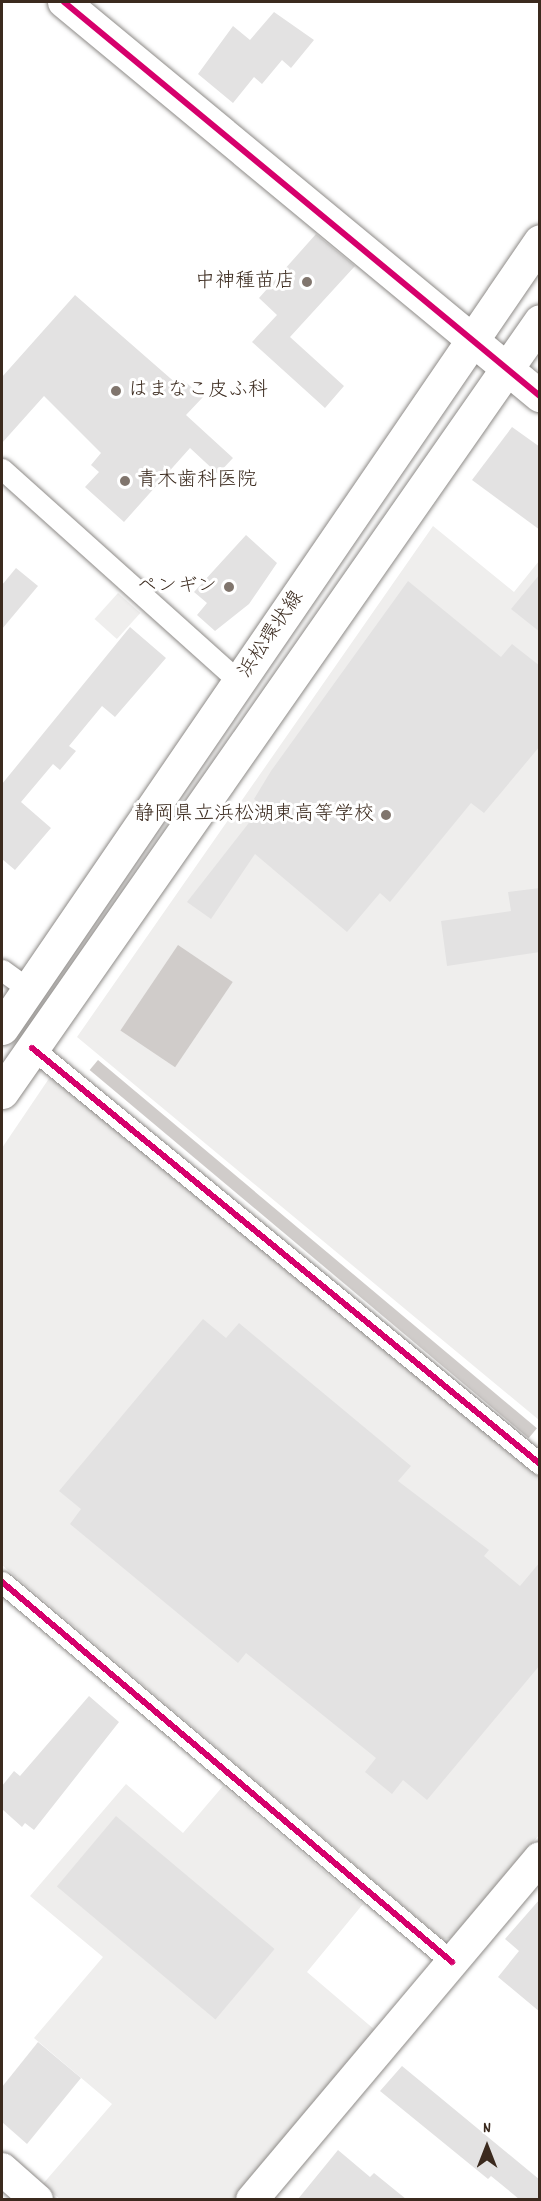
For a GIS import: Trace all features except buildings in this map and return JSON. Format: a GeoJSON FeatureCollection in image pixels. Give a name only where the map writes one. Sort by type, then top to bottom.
{"type":"FeatureCollection","features":[{"type":"Feature","properties":{"kind":"main road","name":"浜松環状線"},"geometry":{"type":"LineString","coordinates":[[2,1028],[540,241]]}},
{"type":"Feature","properties":{"kind":"main road","name":"浜松環状線"},"geometry":{"type":"LineString","coordinates":[[2,1092],[505,368],[540,321]]}},
{"type":"Feature","properties":{"kind":"street"},"geometry":{"type":"LineString","coordinates":[[64,2],[540,396]]}},
{"type":"Feature","properties":{"kind":"street"},"geometry":{"type":"LineString","coordinates":[[2,469],[240,682]]}},
{"type":"Feature","properties":{"kind":"street"},"geometry":{"type":"LineString","coordinates":[[2,970],[28,989]]}},
{"type":"Feature","properties":{"kind":"street"},"geometry":{"type":"LineString","coordinates":[[32,1048],[540,1464]]}},
{"type":"Feature","properties":{"kind":"street"},"geometry":{"type":"LineString","coordinates":[[2,1582],[452,1962]]}},
{"type":"Feature","properties":{"kind":"street"},"geometry":{"type":"LineString","coordinates":[[252,2199],[540,1858]]}},
{"type":"Feature","properties":{"kind":"street"},"geometry":{"type":"LineString","coordinates":[[2,2169],[37,2199]]}},
{"type":"Feature","properties":{"kind":"shaded area","name":"静岡県立浜松湖東高等学校"},"geometry":{"type":"Polygon","coordinates":[[[433,526],[514,592],[539,561],[539,1420],[77,1037],[433,526]]]}},
{"type":"Feature","properties":{"kind":"shaded area"},"geometry":{"type":"Polygon","coordinates":[[[118,593],[140,613],[117,639],[95,619],[118,593]]]}},
{"type":"Feature","properties":{"kind":"shaded area"},"geometry":{"type":"Polygon","coordinates":[[[178,945],[233,982],[175,1067],[120,1030],[178,945]]]}},
{"type":"Feature","properties":{"kind":"shaded area"},"geometry":{"type":"Polygon","coordinates":[[[98,1060],[537,1428],[529,1438],[90,1070],[98,1060]]]}},
{"type":"Feature","properties":{"kind":"shaded area"},"geometry":{"type":"Polygon","coordinates":[[[52,1074],[539,1477],[539,1835],[453,1938],[443,1939],[2,1565],[2,1148],[52,1074]]]}},
{"type":"Feature","properties":{"kind":"shaded area"},"geometry":{"type":"Polygon","coordinates":[[[126,1784],[183,1833],[223,1786],[363,1904],[307,1972],[375,2030],[233,2199],[60,2199],[42,2185],[112,2104],[34,2038],[103,1957],[30,1896],[126,1784]]]}},
{"type":"Feature","properties":{"kind":"cycle path"},"geometry":{"type":"LineString","coordinates":[[64,2],[540,396]]}},
{"type":"Feature","properties":{"kind":"cycle path"},"geometry":{"type":"LineString","coordinates":[[32,1048],[540,1464]]}},
{"type":"Feature","properties":{"kind":"cycle path"},"geometry":{"type":"LineString","coordinates":[[2,1582],[452,1962]]}},
{"type":"Feature","properties":{"kind":"place","name":"中神種苗店"},"geometry":{"type":"Point","coordinates":[307,282]}},
{"type":"Feature","properties":{"kind":"place","name":"はまなこ皮ふ科"},"geometry":{"type":"Point","coordinates":[116,391]}},
{"type":"Feature","properties":{"kind":"place","name":"青木歯科医院"},"geometry":{"type":"Point","coordinates":[125,481]}},
{"type":"Feature","properties":{"kind":"place","name":"ペンギン"},"geometry":{"type":"Point","coordinates":[229,587]}},
{"type":"Feature","properties":{"kind":"place","name":"静岡県立浜松湖東高等学校"},"geometry":{"type":"Point","coordinates":[386,815]}}]}
